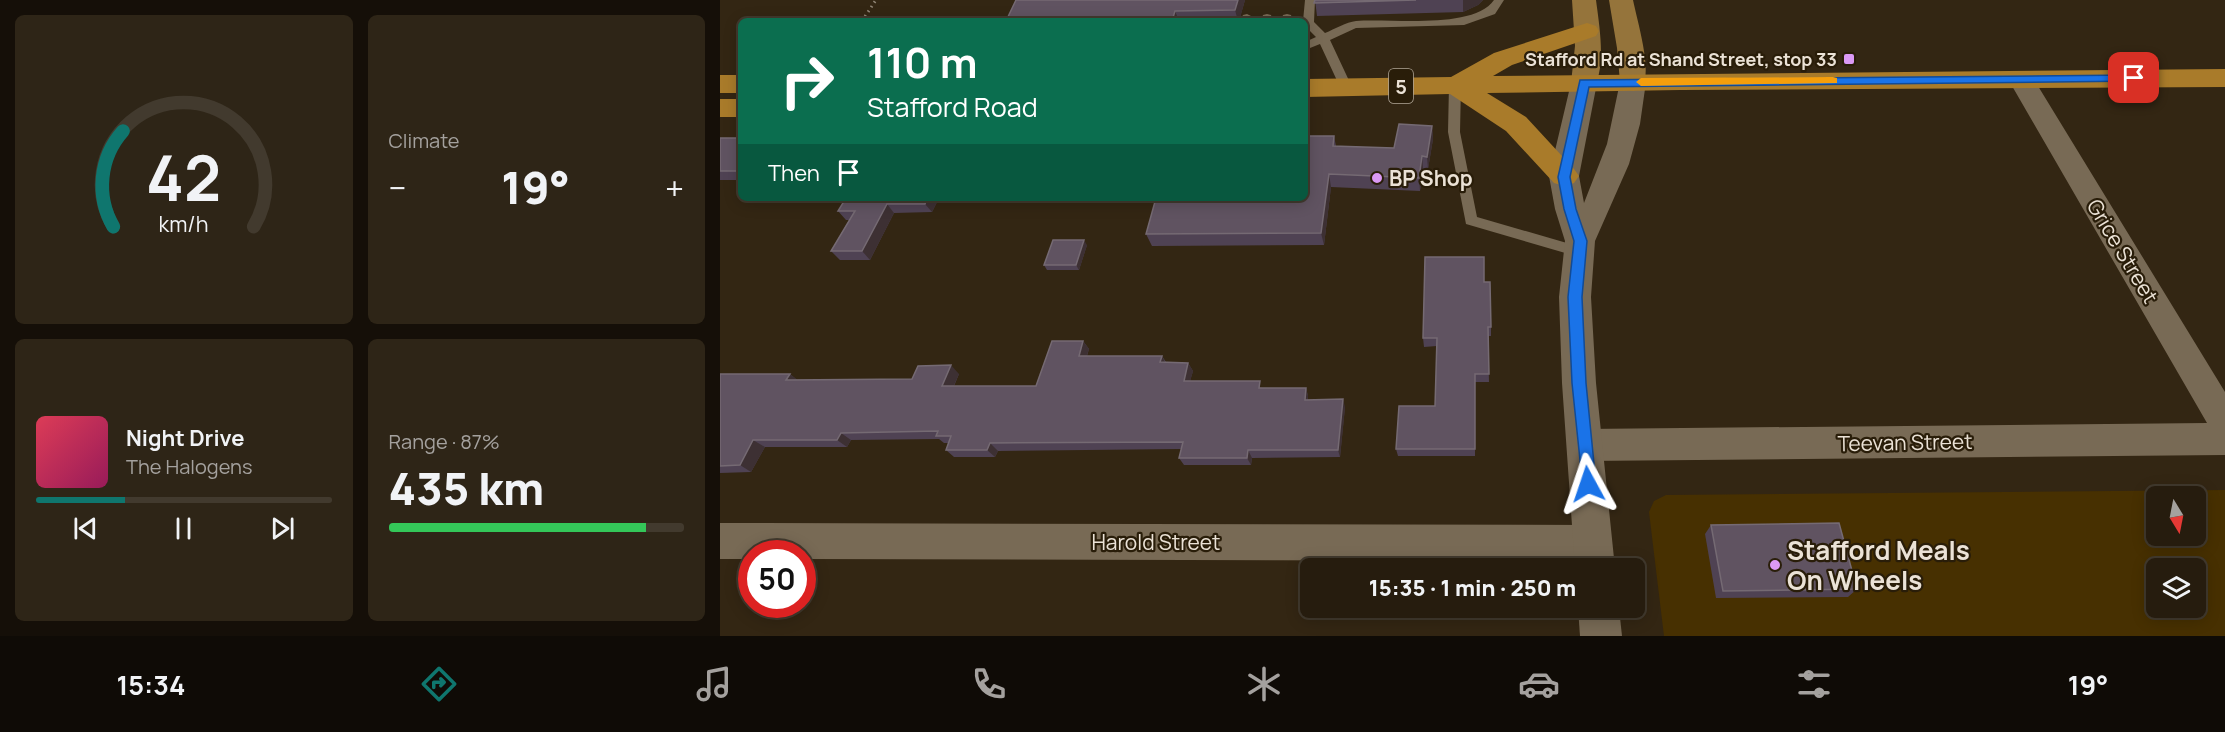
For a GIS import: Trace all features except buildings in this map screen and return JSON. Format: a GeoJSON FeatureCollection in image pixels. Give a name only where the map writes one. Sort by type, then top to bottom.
{"type":"FeatureCollection","features":[{"type":"Feature","properties":{"kind":"highway"},"geometry":{"type":"LineString","coordinates":[[1564,177],[1515,124],[1455,85],[1503,59],[1587,31]]}},
{"type":"Feature","properties":{"kind":"highway","name":"5"},"geometry":{"type":"LineString","coordinates":[[1308,87],[1633,82],[2225,78]]}},
{"type":"Feature","properties":{"kind":"highway"},"geometry":{"type":"LineString","coordinates":[[720,84],[738,84]]}},
{"type":"Feature","properties":{"kind":"highway"},"geometry":{"type":"LineString","coordinates":[[720,108],[738,108]]}},
{"type":"Feature","properties":{"kind":"main road"},"geometry":{"type":"LineString","coordinates":[[1580,247],[1564,177],[1584,83],[1588,46],[1584,0]]}},
{"type":"Feature","properties":{"kind":"main road"},"geometry":{"type":"LineString","coordinates":[[1594,556],[1579,383],[1575,297],[1580,247],[1605,193],[1630,116],[1633,82],[1622,0]]}},
{"type":"Feature","properties":{"kind":"main road"},"geometry":{"type":"LineString","coordinates":[[1600,618],[1601,636]]}},
{"type":"Feature","properties":{"kind":"street","name":"Grice Street"},"geometry":{"type":"LineString","coordinates":[[2021,79],[2225,423]]}},
{"type":"Feature","properties":{"kind":"street","name":"Teevan Street"},"geometry":{"type":"LineString","coordinates":[[1585,445],[2225,439]]}},
{"type":"Feature","properties":{"kind":"street","name":"Harold Street"},"geometry":{"type":"LineString","coordinates":[[720,541],[1594,556]]}},
{"type":"Feature","properties":{"kind":"lane"},"geometry":{"type":"LineString","coordinates":[[1307,18],[1310,0]]}},
{"type":"Feature","properties":{"kind":"lane"},"geometry":{"type":"LineString","coordinates":[[1308,44],[1354,25],[1464,22],[1491,12],[1499,0]]}},
{"type":"Feature","properties":{"kind":"lane"},"geometry":{"type":"LineString","coordinates":[[1308,26],[1323,37],[1346,87]]}},
{"type":"Feature","properties":{"kind":"lane"},"geometry":{"type":"LineString","coordinates":[[1455,85],[1454,132],[1471,220],[1580,247]]}},
{"type":"Feature","properties":{"kind":"path"},"geometry":{"type":"LineString","coordinates":[[864,18],[876,0]]}},
{"type":"Feature","properties":{"kind":"shaded area"},"geometry":{"type":"Polygon","coordinates":[[[2206,490],[2225,490],[2225,636],[1664,636],[1649,512],[1654,501],[1666,495],[2146,491],[2146,546],[2206,546],[2206,490]]]}},
{"type":"Feature","properties":{"kind":"slow traffic"},"geometry":{"type":"LineString","coordinates":[[1641,82],[1833,81]]}},
{"type":"Feature","properties":{"kind":"place","name":"Stafford Rd at Shand Street, stop 33"},"geometry":{"type":"Point","coordinates":[1849,59]}},
{"type":"Feature","properties":{"kind":"place","name":"BP Shop"},"geometry":{"type":"Point","coordinates":[1377,178]}},
{"type":"Feature","properties":{"kind":"place","name":"Stafford Meals On Wheels"},"geometry":{"type":"Point","coordinates":[1775,565]}},
{"type":"Feature","properties":{"kind":"route"},"geometry":{"type":"LineString","coordinates":[[1588,484],[1579,383],[1575,297],[1580,241],[1570,209],[1564,177],[1584,83],[2134,78]]}}]}
